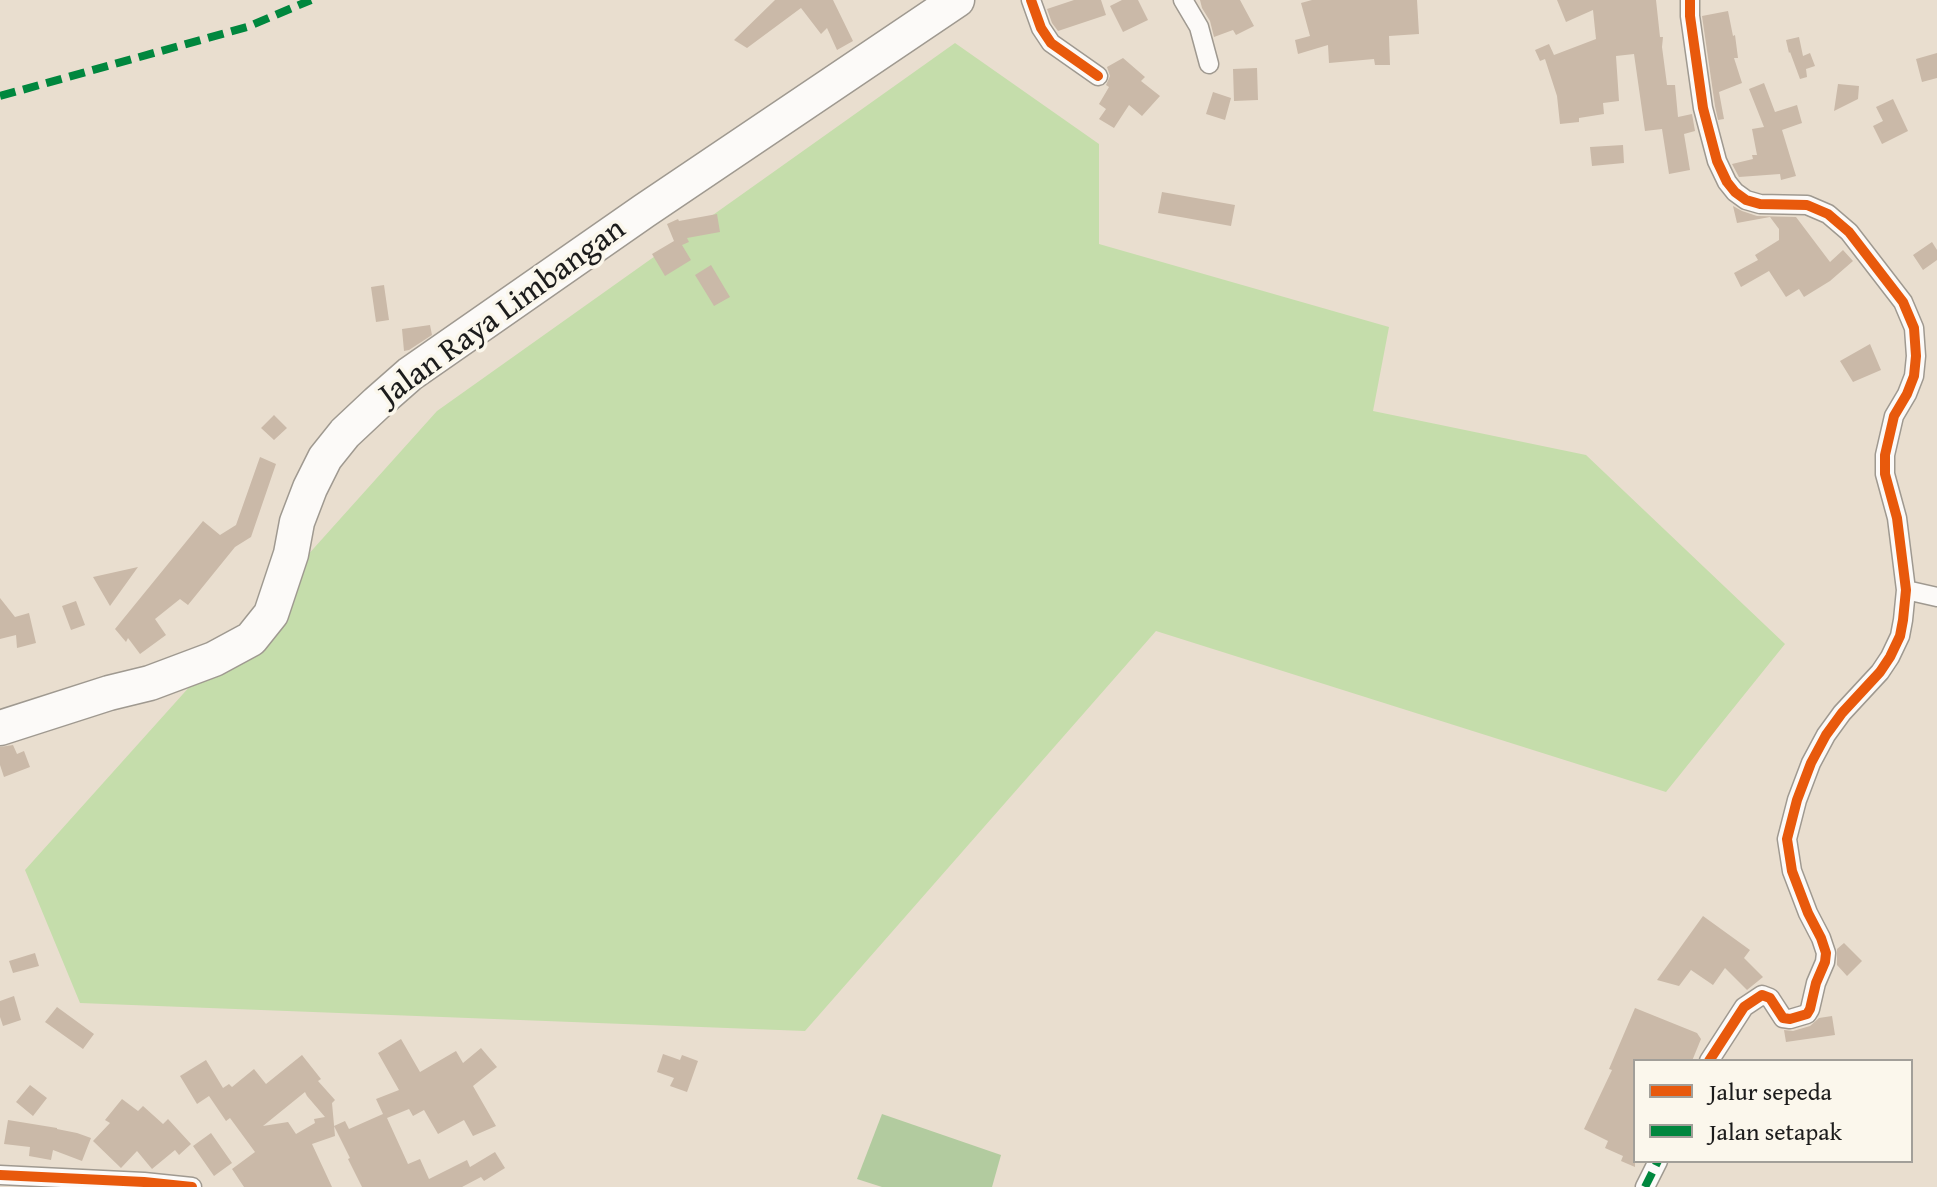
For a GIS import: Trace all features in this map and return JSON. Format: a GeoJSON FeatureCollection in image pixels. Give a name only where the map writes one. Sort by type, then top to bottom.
{"type":"FeatureCollection","features":[{"type":"Feature","properties":{"kind":"highway","name":"Jalan Raya Limbangan"},"geometry":{"type":"LineString","coordinates":[[0,728],[150,683],[214,659],[251,639],[271,614],[291,554],[297,522],[325,458],[345,433],[377,403],[410,374],[644,211],[957,0]]}},
{"type":"Feature","properties":{"kind":"street"},"geometry":{"type":"LineString","coordinates":[[1031,0],[1041,28],[1051,43],[1098,76]]}},
{"type":"Feature","properties":{"kind":"street"},"geometry":{"type":"LineString","coordinates":[[1183,0],[1199,27],[1209,64]]}},
{"type":"Feature","properties":{"kind":"street"},"geometry":{"type":"LineString","coordinates":[[1690,0],[1703,108],[1717,161],[1727,182],[1746,200],[1760,204],[1807,205],[1828,214],[1849,232],[1903,302],[1914,328],[1916,356],[1914,376],[1894,416],[1885,455],[1885,474],[1897,518],[1906,590],[1900,636],[1890,657],[1826,735],[1806,775],[1787,839],[1792,871],[1826,953],[1810,1009],[1803,1016],[1783,1018],[1768,996],[1762,995],[1752,1000],[1744,1007],[1710,1059]]}},
{"type":"Feature","properties":{"kind":"street"},"geometry":{"type":"LineString","coordinates":[[1906,590],[1937,597]]}},
{"type":"Feature","properties":{"kind":"street"},"geometry":{"type":"LineString","coordinates":[[1645,1187],[1657,1163]]}},
{"type":"Feature","properties":{"kind":"street"},"geometry":{"type":"LineString","coordinates":[[0,1175],[81,1183],[144,1182],[192,1187]]}},
{"type":"Feature","properties":{"kind":"green space"},"geometry":{"type":"Polygon","coordinates":[[[955,43],[1099,144],[1099,244],[1389,327],[1373,411],[1586,455],[1785,644],[1666,792],[1156,631],[805,1031],[80,1003],[25,870],[437,411],[955,43]]]}},
{"type":"Feature","properties":{"kind":"green space"},"geometry":{"type":"Polygon","coordinates":[[[882,1114],[1001,1155],[992,1187],[882,1187],[857,1179],[882,1114]]]}},
{"type":"Feature","properties":{"kind":"building"},"geometry":{"type":"Polygon","coordinates":[[[775,0],[833,0],[853,41],[837,50],[827,28],[821,34],[801,8],[747,48],[734,40],[775,0]]]}},
{"type":"Feature","properties":{"kind":"building"},"geometry":{"type":"Polygon","coordinates":[[[1074,0],[1101,0],[1106,15],[1058,31],[1047,9],[1074,0]]]}},
{"type":"Feature","properties":{"kind":"building"},"geometry":{"type":"Polygon","coordinates":[[[1122,0],[1138,0],[1148,20],[1123,32],[1110,6],[1122,0]]]}},
{"type":"Feature","properties":{"kind":"building"},"geometry":{"type":"Polygon","coordinates":[[[1200,0],[1240,0],[1254,26],[1236,35],[1233,30],[1214,37],[1200,0]]]}},
{"type":"Feature","properties":{"kind":"building"},"geometry":{"type":"Polygon","coordinates":[[[1312,0],[1417,0],[1419,34],[1389,36],[1390,65],[1375,65],[1374,59],[1329,63],[1328,45],[1298,54],[1295,40],[1310,36],[1301,3],[1312,0]]]}},
{"type":"Feature","properties":{"kind":"building"},"geometry":{"type":"Polygon","coordinates":[[[1557,0],[1656,0],[1667,85],[1675,85],[1678,117],[1692,114],[1695,131],[1684,134],[1690,170],[1669,174],[1662,129],[1645,131],[1634,54],[1616,56],[1619,101],[1603,103],[1604,114],[1560,124],[1557,96],[1545,59],[1540,61],[1535,50],[1549,44],[1554,55],[1596,39],[1593,10],[1566,22],[1557,0]]]}},
{"type":"Feature","properties":{"kind":"building"},"geometry":{"type":"Polygon","coordinates":[[[1728,11],[1738,58],[1734,58],[1742,83],[1719,92],[1724,119],[1718,120],[1702,16],[1728,11]]]}},
{"type":"Feature","properties":{"kind":"building"},"geometry":{"type":"Polygon","coordinates":[[[1799,37],[1803,56],[1810,53],[1815,66],[1806,69],[1807,77],[1800,79],[1786,40],[1799,37]]]}},
{"type":"Feature","properties":{"kind":"building"},"geometry":{"type":"Polygon","coordinates":[[[1937,53],[1937,78],[1922,82],[1916,59],[1937,53]]]}},
{"type":"Feature","properties":{"kind":"building"},"geometry":{"type":"Polygon","coordinates":[[[1123,58],[1145,77],[1141,81],[1160,96],[1142,116],[1129,105],[1114,128],[1099,119],[1106,109],[1099,104],[1109,87],[1106,85],[1110,76],[1107,67],[1123,58]]]}},
{"type":"Feature","properties":{"kind":"building"},"geometry":{"type":"Polygon","coordinates":[[[1257,68],[1258,100],[1234,101],[1233,69],[1257,68]]]}},
{"type":"Feature","properties":{"kind":"building"},"geometry":{"type":"Polygon","coordinates":[[[1764,83],[1775,112],[1797,105],[1802,123],[1782,130],[1796,176],[1781,180],[1780,174],[1739,177],[1732,164],[1753,159],[1752,155],[1757,155],[1752,129],[1764,127],[1749,89],[1764,83]]]}},
{"type":"Feature","properties":{"kind":"building"},"geometry":{"type":"Polygon","coordinates":[[[1838,84],[1859,86],[1858,99],[1834,111],[1838,84]]]}},
{"type":"Feature","properties":{"kind":"building"},"geometry":{"type":"Polygon","coordinates":[[[1213,92],[1231,98],[1225,120],[1206,114],[1213,92]]]}},
{"type":"Feature","properties":{"kind":"building"},"geometry":{"type":"Polygon","coordinates":[[[1893,99],[1908,131],[1882,144],[1873,126],[1883,121],[1876,107],[1893,99]]]}},
{"type":"Feature","properties":{"kind":"building"},"geometry":{"type":"Polygon","coordinates":[[[1623,145],[1624,163],[1592,166],[1590,147],[1623,145]]]}},
{"type":"Feature","properties":{"kind":"building"},"geometry":{"type":"Polygon","coordinates":[[[1162,192],[1235,205],[1231,226],[1158,213],[1162,192]]]}},
{"type":"Feature","properties":{"kind":"building"},"geometry":{"type":"Polygon","coordinates":[[[1733,206],[1757,216],[1796,217],[1830,262],[1843,250],[1853,261],[1830,281],[1804,297],[1799,289],[1786,297],[1769,271],[1741,287],[1734,273],[1758,260],[1755,255],[1779,240],[1779,229],[1770,217],[1737,223],[1733,206]]]}},
{"type":"Feature","properties":{"kind":"building"},"geometry":{"type":"Polygon","coordinates":[[[717,214],[720,232],[687,238],[689,242],[682,245],[691,260],[665,276],[652,254],[674,241],[667,224],[678,219],[717,214]]]}},
{"type":"Feature","properties":{"kind":"building"},"geometry":{"type":"Polygon","coordinates":[[[1932,242],[1937,250],[1937,260],[1923,270],[1913,255],[1932,242]]]}},
{"type":"Feature","properties":{"kind":"building"},"geometry":{"type":"Polygon","coordinates":[[[711,265],[730,297],[714,306],[695,275],[711,265]]]}},
{"type":"Feature","properties":{"kind":"building"},"geometry":{"type":"Polygon","coordinates":[[[384,285],[389,320],[376,322],[371,287],[384,285]]]}},
{"type":"Feature","properties":{"kind":"building"},"geometry":{"type":"Polygon","coordinates":[[[430,325],[432,335],[404,351],[402,329],[430,325]]]}},
{"type":"Feature","properties":{"kind":"building"},"geometry":{"type":"Polygon","coordinates":[[[1870,344],[1881,370],[1853,382],[1840,361],[1870,344]]]}},
{"type":"Feature","properties":{"kind":"building"},"geometry":{"type":"Polygon","coordinates":[[[274,415],[287,428],[274,440],[261,428],[274,415]]]}},
{"type":"Feature","properties":{"kind":"building"},"geometry":{"type":"Polygon","coordinates":[[[260,457],[276,464],[251,537],[235,547],[188,605],[180,599],[155,619],[166,635],[140,654],[128,638],[126,642],[115,629],[203,521],[220,535],[236,525],[260,457]]]}},
{"type":"Feature","properties":{"kind":"building"},"geometry":{"type":"Polygon","coordinates":[[[138,567],[110,606],[93,577],[138,567]]]}},
{"type":"Feature","properties":{"kind":"building"},"geometry":{"type":"Polygon","coordinates":[[[0,598],[15,617],[29,613],[36,643],[17,648],[16,635],[0,639],[0,598]]]}},
{"type":"Feature","properties":{"kind":"building"},"geometry":{"type":"Polygon","coordinates":[[[76,601],[85,625],[71,630],[62,606],[76,601]]]}},
{"type":"Feature","properties":{"kind":"building"},"geometry":{"type":"Polygon","coordinates":[[[13,745],[17,754],[24,751],[30,767],[4,777],[0,747],[13,745]]]}},
{"type":"Feature","properties":{"kind":"building"},"geometry":{"type":"Polygon","coordinates":[[[1703,916],[1750,950],[1744,958],[1763,977],[1747,990],[1725,968],[1713,985],[1691,970],[1679,986],[1657,980],[1703,916]]]}},
{"type":"Feature","properties":{"kind":"building"},"geometry":{"type":"Polygon","coordinates":[[[1844,943],[1862,961],[1847,976],[1837,965],[1837,949],[1844,943]]]}},
{"type":"Feature","properties":{"kind":"building"},"geometry":{"type":"Polygon","coordinates":[[[35,953],[39,966],[13,973],[9,961],[35,953]]]}},
{"type":"Feature","properties":{"kind":"building"},"geometry":{"type":"Polygon","coordinates":[[[14,996],[21,1020],[3,1026],[0,1001],[14,996]]]}},
{"type":"Feature","properties":{"kind":"building"},"geometry":{"type":"Polygon","coordinates":[[[57,1007],[94,1034],[83,1049],[45,1022],[57,1007]]]}},
{"type":"Feature","properties":{"kind":"building"},"geometry":{"type":"Polygon","coordinates":[[[1635,1008],[1697,1033],[1701,1039],[1693,1059],[1633,1059],[1635,1167],[1621,1161],[1623,1156],[1605,1148],[1608,1141],[1584,1129],[1612,1070],[1609,1069],[1635,1008]]]}},
{"type":"Feature","properties":{"kind":"building"},"geometry":{"type":"Polygon","coordinates":[[[1832,1016],[1835,1035],[1786,1042],[1784,1030],[1793,1031],[1810,1026],[1819,1018],[1832,1016]]]}},
{"type":"Feature","properties":{"kind":"building"},"geometry":{"type":"Polygon","coordinates":[[[401,1039],[420,1072],[456,1051],[463,1063],[481,1048],[497,1067],[473,1086],[496,1126],[473,1136],[464,1120],[438,1134],[424,1110],[413,1116],[409,1109],[387,1118],[408,1164],[420,1159],[429,1179],[467,1160],[470,1167],[495,1152],[505,1168],[484,1181],[481,1177],[462,1187],[362,1187],[334,1126],[345,1121],[349,1129],[383,1114],[376,1099],[399,1090],[378,1053],[401,1039]]]}},
{"type":"Feature","properties":{"kind":"building"},"geometry":{"type":"Polygon","coordinates":[[[663,1054],[680,1060],[682,1055],[698,1061],[687,1092],[670,1086],[674,1078],[657,1072],[663,1054]]]}},
{"type":"Feature","properties":{"kind":"building"},"geometry":{"type":"Polygon","coordinates":[[[302,1055],[321,1079],[318,1081],[335,1100],[332,1103],[335,1136],[312,1144],[332,1187],[244,1187],[232,1169],[255,1152],[230,1118],[226,1121],[209,1096],[197,1104],[180,1076],[206,1060],[223,1088],[229,1084],[232,1087],[254,1069],[266,1084],[302,1055]],[[305,1092],[263,1126],[288,1122],[296,1134],[315,1123],[314,1119],[325,1117],[305,1092]]]}},
{"type":"Feature","properties":{"kind":"building"},"geometry":{"type":"Polygon","coordinates":[[[30,1085],[47,1098],[33,1116],[16,1102],[30,1085]]]}},
{"type":"Feature","properties":{"kind":"building"},"geometry":{"type":"Polygon","coordinates":[[[122,1099],[138,1111],[143,1106],[163,1124],[168,1119],[191,1144],[179,1155],[175,1150],[152,1169],[137,1151],[121,1168],[93,1141],[110,1123],[105,1120],[122,1099]]]}},
{"type":"Feature","properties":{"kind":"building"},"geometry":{"type":"Polygon","coordinates":[[[8,1120],[57,1128],[91,1138],[82,1161],[53,1150],[51,1160],[29,1156],[30,1147],[4,1144],[8,1120]]]}},
{"type":"Feature","properties":{"kind":"building"},"geometry":{"type":"Polygon","coordinates":[[[211,1133],[232,1163],[214,1176],[193,1146],[211,1133]]]}},
{"type":"Feature","properties":{"kind":"marked path"},"geometry":{"type":"LineString","coordinates":[[0,96],[247,27],[311,0]]}},
{"type":"Feature","properties":{"kind":"marked path"},"geometry":{"type":"LineString","coordinates":[[1645,1187],[1657,1163]]}},
{"type":"Feature","properties":{"kind":"cycle path"},"geometry":{"type":"LineString","coordinates":[[1031,0],[1041,28],[1051,43],[1098,76]]}},
{"type":"Feature","properties":{"kind":"cycle path"},"geometry":{"type":"LineString","coordinates":[[1690,0],[1703,108],[1717,161],[1727,182],[1746,200],[1760,204],[1807,205],[1828,214],[1849,232],[1903,302],[1914,328],[1916,356],[1914,376],[1894,416],[1885,455],[1885,474],[1897,518],[1906,590],[1900,636],[1880,672],[1826,735],[1797,800],[1787,839],[1792,871],[1821,938],[1826,953],[1825,962],[1807,1014],[1783,1018],[1770,998],[1762,995],[1744,1007],[1710,1059]]}},
{"type":"Feature","properties":{"kind":"cycle path"},"geometry":{"type":"LineString","coordinates":[[0,1175],[192,1187]]}}]}
